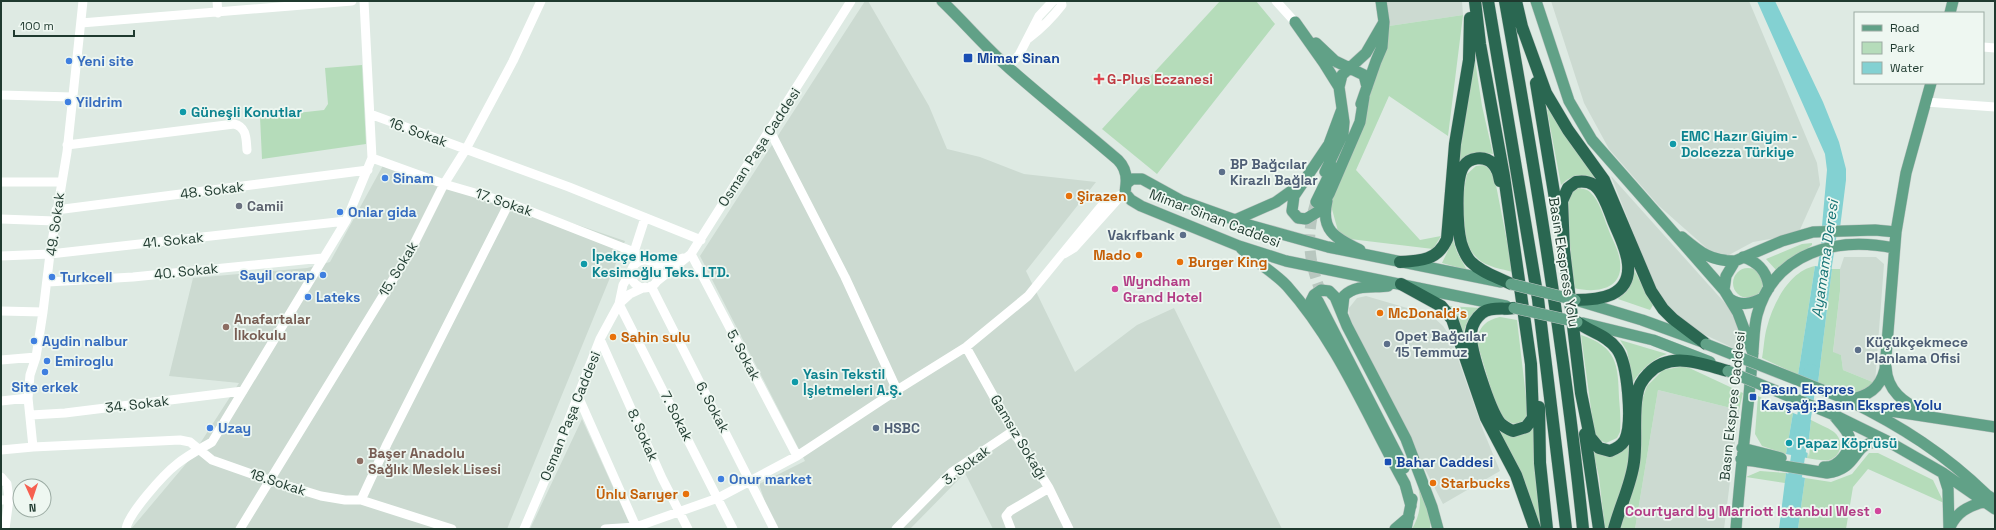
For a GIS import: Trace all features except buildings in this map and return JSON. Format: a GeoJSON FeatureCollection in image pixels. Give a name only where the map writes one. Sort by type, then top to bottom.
{"type":"FeatureCollection","features":[{"type":"Feature","properties":{"kind":"highway"},"geometry":{"type":"LineString","coordinates":[[1400,262],[1415,262],[1432,257],[1440,252],[1447,239],[1455,144],[1469,60],[1470,1]]}},
{"type":"Feature","properties":{"kind":"highway"},"geometry":{"type":"LineString","coordinates":[[1475,1],[1480,44],[1501,156],[1507,205],[1539,403],[1540,463],[1548,529]]}},
{"type":"Feature","properties":{"kind":"highway"},"geometry":{"type":"LineString","coordinates":[[1488,1],[1533,269],[1566,529]]}},
{"type":"Feature","properties":{"kind":"highway","name":"Basın Ekspress Yolu"},"geometry":{"type":"LineString","coordinates":[[1505,1],[1550,271],[1571,417],[1583,529]]}},
{"type":"Feature","properties":{"kind":"highway"},"geometry":{"type":"LineString","coordinates":[[1516,1],[1539,96],[1564,250],[1582,392],[1590,437],[1594,444],[1604,450],[1617,448],[1625,439],[1628,425],[1628,391],[1625,365],[1618,350],[1609,340],[1577,322]]}},
{"type":"Feature","properties":{"kind":"highway"},"geometry":{"type":"LineString","coordinates":[[1521,24],[1546,93],[1568,130],[1604,180],[1651,290],[1663,309],[1673,319],[1706,344]]}},
{"type":"Feature","properties":{"kind":"highway"},"geometry":{"type":"LineString","coordinates":[[1507,205],[1500,178],[1492,163],[1480,158],[1467,162],[1460,175],[1458,224],[1461,245],[1466,256],[1481,270],[1511,284]]}},
{"type":"Feature","properties":{"kind":"highway"},"geometry":{"type":"LineString","coordinates":[[1564,250],[1562,205],[1564,194],[1576,182],[1588,182],[1595,185],[1607,205],[1626,256],[1627,272],[1624,282],[1612,294],[1596,300],[1575,300]]}},
{"type":"Feature","properties":{"kind":"highway"},"geometry":{"type":"LineString","coordinates":[[1401,284],[1441,306],[1452,319],[1486,418],[1516,475],[1535,529]]}},
{"type":"Feature","properties":{"kind":"highway"},"geometry":{"type":"LineString","coordinates":[[1514,308],[1495,308],[1486,310],[1473,324],[1471,338],[1475,358],[1492,409],[1501,424],[1513,431],[1526,427],[1533,418],[1532,364]]}},
{"type":"Feature","properties":{"kind":"highway"},"geometry":{"type":"LineString","coordinates":[[1614,529],[1628,490],[1634,464],[1636,401],[1641,383],[1656,367],[1674,360],[1686,360],[1728,371]]}},
{"type":"Feature","properties":{"kind":"highway"},"geometry":{"type":"LineString","coordinates":[[1582,392],[1582,416],[1599,529]]}},
{"type":"Feature","properties":{"kind":"main road"},"geometry":{"type":"LineString","coordinates":[[942,1],[960,19],[972,34],[1008,68],[1118,160],[1125,171],[1124,191]]}},
{"type":"Feature","properties":{"kind":"main road"},"geometry":{"type":"LineString","coordinates":[[1316,202],[1354,123],[1382,47],[1384,22],[1381,1]]}},
{"type":"Feature","properties":{"kind":"main road"},"geometry":{"type":"LineString","coordinates":[[1536,1],[1569,101],[1592,140],[1735,303],[1742,304],[1763,298]]}},
{"type":"Feature","properties":{"kind":"main road"},"geometry":{"type":"LineString","coordinates":[[1950,12],[1953,1]]}},
{"type":"Feature","properties":{"kind":"main road"},"geometry":{"type":"LineString","coordinates":[[1295,22],[1335,61],[1364,75],[1365,92],[1360,122],[1329,194],[1319,212],[1306,219],[1298,218],[1292,211],[1292,202],[1301,185],[1329,144],[1342,109]]}},
{"type":"Feature","properties":{"kind":"main road"},"geometry":{"type":"LineString","coordinates":[[1295,22],[1324,63],[1339,88]]}},
{"type":"Feature","properties":{"kind":"main road"},"geometry":{"type":"LineString","coordinates":[[1307,212],[1343,134],[1344,122],[1339,88],[1342,75],[1366,53],[1384,22]]}},
{"type":"Feature","properties":{"kind":"main road"},"geometry":{"type":"LineString","coordinates":[[1848,400],[1863,396],[1872,391],[1881,382],[1886,362],[1896,232],[1906,173],[1931,84]]}},
{"type":"Feature","properties":{"kind":"main road","name":"Mimar Sinan Caddesi"},"geometry":{"type":"LineString","coordinates":[[1995,500],[1987,495],[1938,452],[1896,424],[1848,400],[1642,320],[1575,300],[1511,284],[1328,247],[1235,220],[1182,201],[1142,179],[1132,179],[1124,191],[1131,200],[1141,206],[1239,246],[1286,261],[1514,308],[1654,340],[1709,361],[1728,371],[1834,415],[1889,442],[1943,473],[1995,509]]}},
{"type":"Feature","properties":{"kind":"main road"},"geometry":{"type":"LineString","coordinates":[[1235,220],[1276,202],[1301,185]]}},
{"type":"Feature","properties":{"kind":"main road"},"geometry":{"type":"LineString","coordinates":[[1329,194],[1326,208],[1326,222],[1335,238],[1374,257]]}},
{"type":"Feature","properties":{"kind":"main road"},"geometry":{"type":"LineString","coordinates":[[1660,218],[1708,257],[1722,261],[1739,259],[1813,232],[1875,230],[1896,232]]}},
{"type":"Feature","properties":{"kind":"main road","name":"Basın Ekspres Caddesi"},"geometry":{"type":"LineString","coordinates":[[1736,529],[1755,328],[1763,298],[1769,288],[1793,264],[1813,251],[1844,244],[1877,245],[1894,248]]}},
{"type":"Feature","properties":{"kind":"main road"},"geometry":{"type":"LineString","coordinates":[[1239,246],[1250,257],[1286,285],[1327,340]]}},
{"type":"Feature","properties":{"kind":"main road"},"geometry":{"type":"LineString","coordinates":[[1739,259],[1757,263],[1768,279],[1769,288]]}},
{"type":"Feature","properties":{"kind":"main road"},"geometry":{"type":"LineString","coordinates":[[1739,259],[1726,276],[1726,294],[1738,313],[1753,353]]}},
{"type":"Feature","properties":{"kind":"main road"},"geometry":{"type":"LineString","coordinates":[[1342,317],[1344,296],[1351,290],[1361,287],[1380,287],[1401,284]]}},
{"type":"Feature","properties":{"kind":"main road"},"geometry":{"type":"LineString","coordinates":[[1411,506],[1405,484],[1327,340],[1311,301],[1316,291],[1325,290],[1332,293],[1342,317],[1406,439],[1432,507],[1436,527]]}},
{"type":"Feature","properties":{"kind":"main road"},"geometry":{"type":"LineString","coordinates":[[1406,529],[1411,506],[1411,484],[1320,299],[1424,488]]}},
{"type":"Feature","properties":{"kind":"main road"},"geometry":{"type":"LineString","coordinates":[[1886,362],[1891,385],[1901,399],[1910,406],[1935,417]]}},
{"type":"Feature","properties":{"kind":"main road"},"geometry":{"type":"LineString","coordinates":[[1864,408],[1935,417],[1995,427]]}},
{"type":"Feature","properties":{"kind":"main road"},"geometry":{"type":"LineString","coordinates":[[1823,470],[1834,465],[1848,450],[1849,436],[1834,415]]}},
{"type":"Feature","properties":{"kind":"main road"},"geometry":{"type":"LineString","coordinates":[[1742,453],[1823,470],[1826,473],[1836,472],[1846,467],[1865,446],[1871,443],[1889,442]]}},
{"type":"Feature","properties":{"kind":"main road"},"geometry":{"type":"LineString","coordinates":[[1943,473],[1948,489],[1949,529],[1954,517],[1962,511],[1983,502]]}},
{"type":"Feature","properties":{"kind":"main road"},"geometry":{"type":"LineString","coordinates":[[1395,529],[1408,518]]}},
{"type":"Feature","properties":{"kind":"street","name":"49. Sokak"},"geometry":{"type":"LineString","coordinates":[[33,447],[31,415],[28,398],[30,375],[36,357],[48,282],[56,210],[67,145],[83,1]]}},
{"type":"Feature","properties":{"kind":"street"},"geometry":{"type":"LineString","coordinates":[[217,1],[218,13]]}},
{"type":"Feature","properties":{"kind":"street"},"geometry":{"type":"LineString","coordinates":[[81,23],[352,1]]}},
{"type":"Feature","properties":{"kind":"street"},"geometry":{"type":"LineString","coordinates":[[123,528],[161,479],[176,464],[212,442],[346,221],[372,158],[364,1]]}},
{"type":"Feature","properties":{"kind":"street","name":"15. Sokak"},"geometry":{"type":"LineString","coordinates":[[240,529],[411,250],[444,184],[466,149],[513,62],[541,1]]}},
{"type":"Feature","properties":{"kind":"street","name":"Osman Paşa Caddesi"},"geometry":{"type":"LineString","coordinates":[[619,304],[630,294],[651,285],[691,254],[851,1]]}},
{"type":"Feature","properties":{"kind":"street"},"geometry":{"type":"LineString","coordinates":[[1008,68],[1028,39],[1039,16],[1053,1]]}},
{"type":"Feature","properties":{"kind":"street"},"geometry":{"type":"LineString","coordinates":[[1028,39],[1043,28],[1062,5],[1061,1]]}},
{"type":"Feature","properties":{"kind":"street"},"geometry":{"type":"LineString","coordinates":[[1276,1],[1295,22]]}},
{"type":"Feature","properties":{"kind":"street"},"geometry":{"type":"LineString","coordinates":[[1984,47],[1995,48]]}},
{"type":"Feature","properties":{"kind":"street"},"geometry":{"type":"LineString","coordinates":[[1,95],[72,97]]}},
{"type":"Feature","properties":{"kind":"street"},"geometry":{"type":"LineString","coordinates":[[1926,102],[1995,107]]}},
{"type":"Feature","properties":{"kind":"street","name":"16. Sokak"},"geometry":{"type":"LineString","coordinates":[[370,114],[466,149],[701,240]]}},
{"type":"Feature","properties":{"kind":"street"},"geometry":{"type":"LineString","coordinates":[[67,145],[234,124],[240,125],[243,129],[247,150]]}},
{"type":"Feature","properties":{"kind":"street"},"geometry":{"type":"LineString","coordinates":[[770,131],[845,277],[897,390]]}},
{"type":"Feature","properties":{"kind":"street","name":"17. Sokak"},"geometry":{"type":"LineString","coordinates":[[372,158],[444,184],[509,202],[620,246],[651,261]]}},
{"type":"Feature","properties":{"kind":"street","name":"48. Sokak"},"geometry":{"type":"LineString","coordinates":[[56,210],[368,170]]}},
{"type":"Feature","properties":{"kind":"street"},"geometry":{"type":"LineString","coordinates":[[1,182],[61,182]]}},
{"type":"Feature","properties":{"kind":"street"},"geometry":{"type":"LineString","coordinates":[[605,529],[636,528],[718,498],[797,456],[897,390],[966,347],[1028,296],[1103,204],[1124,191]]}},
{"type":"Feature","properties":{"kind":"street"},"geometry":{"type":"LineString","coordinates":[[361,500],[397,424],[509,202]]}},
{"type":"Feature","properties":{"kind":"street"},"geometry":{"type":"LineString","coordinates":[[634,252],[645,218]]}},
{"type":"Feature","properties":{"kind":"street"},"geometry":{"type":"LineString","coordinates":[[1,219],[55,221]]}},
{"type":"Feature","properties":{"kind":"street","name":"41. Sokak"},"geometry":{"type":"LineString","coordinates":[[1,256],[50,254],[346,221]]}},
{"type":"Feature","properties":{"kind":"street"},"geometry":{"type":"LineString","coordinates":[[620,246],[629,257],[634,282],[651,285],[658,271],[651,261]]}},
{"type":"Feature","properties":{"kind":"street"},"geometry":{"type":"LineString","coordinates":[[631,270],[638,261],[651,261],[666,264],[691,254]]}},
{"type":"Feature","properties":{"kind":"street","name":"5. Sokak"},"geometry":{"type":"LineString","coordinates":[[691,254],[797,456]]}},
{"type":"Feature","properties":{"kind":"street","name":"40. Sokak"},"geometry":{"type":"LineString","coordinates":[[48,282],[133,277],[323,258]]}},
{"type":"Feature","properties":{"kind":"street","name":"Osman Paşa Caddesi"},"geometry":{"type":"LineString","coordinates":[[524,529],[548,473],[600,339],[619,304],[623,285],[631,270]]}},
{"type":"Feature","properties":{"kind":"street","name":"6. Sokak"},"geometry":{"type":"LineString","coordinates":[[651,285],[751,480],[774,529]]}},
{"type":"Feature","properties":{"kind":"street","name":"7. Sokak"},"geometry":{"type":"LineString","coordinates":[[619,304],[718,498],[732,529]]}},
{"type":"Feature","properties":{"kind":"street"},"geometry":{"type":"LineString","coordinates":[[1,311],[43,312]]}},
{"type":"Feature","properties":{"kind":"street","name":"8. Sokak"},"geometry":{"type":"LineString","coordinates":[[600,339],[662,478],[688,529]]}},
{"type":"Feature","properties":{"kind":"street","name":"Gamsız Sokağı"},"geometry":{"type":"LineString","coordinates":[[966,347],[1014,432],[1049,488],[1069,529]]}},
{"type":"Feature","properties":{"kind":"street"},"geometry":{"type":"LineString","coordinates":[[1,360],[36,357]]}},
{"type":"Feature","properties":{"kind":"street","name":"34. Sokak"},"geometry":{"type":"LineString","coordinates":[[31,415],[65,413],[243,391]]}},
{"type":"Feature","properties":{"kind":"street"},"geometry":{"type":"LineString","coordinates":[[578,396],[636,528]]}},
{"type":"Feature","properties":{"kind":"street"},"geometry":{"type":"LineString","coordinates":[[1,401],[28,398]]}},
{"type":"Feature","properties":{"kind":"street","name":"3. Sokak"},"geometry":{"type":"LineString","coordinates":[[896,529],[952,472],[1014,432]]}},
{"type":"Feature","properties":{"kind":"street","name":"18.Sokak"},"geometry":{"type":"LineString","coordinates":[[1,450],[33,447],[180,440],[190,442],[212,460],[269,480],[321,496],[345,500],[361,500],[452,529]]}},
{"type":"Feature","properties":{"kind":"street"},"geometry":{"type":"LineString","coordinates":[[1,477],[7,484],[5,499],[5,529]]}},
{"type":"Feature","properties":{"kind":"street"},"geometry":{"type":"LineString","coordinates":[[1011,529],[1006,516],[1010,511],[1049,488]]}},
{"type":"Feature","properties":{"kind":"shaded area"},"geometry":{"type":"Polygon","coordinates":[[[865,1],[868,1],[929,106],[947,149],[980,157],[1024,174],[1096,182],[1026,271],[1075,372],[1137,325],[1174,308],[1282,529],[993,529],[965,473],[910,529],[774,529],[759,484],[805,461],[700,256],[865,1]]]}},
{"type":"Feature","properties":{"kind":"shaded area"},"geometry":{"type":"Polygon","coordinates":[[[1385,1],[1462,1],[1463,15],[1389,26],[1385,1]]]}},
{"type":"Feature","properties":{"kind":"shaded area"},"geometry":{"type":"Polygon","coordinates":[[[1551,1],[1749,1],[1817,163],[1820,185],[1798,234],[1753,242],[1727,256],[1711,252],[1659,206],[1609,149],[1584,103],[1551,1]]]}},
{"type":"Feature","properties":{"kind":"shaded area"},"geometry":{"type":"Polygon","coordinates":[[[386,160],[625,241],[507,529],[131,529],[190,459],[239,383],[169,376],[193,278],[307,268],[330,262],[386,160]]]}},
{"type":"Feature","properties":{"kind":"shaded area"},"geometry":{"type":"Polygon","coordinates":[[[1611,176],[1733,312],[1745,346],[1744,353],[1701,333],[1673,315],[1655,288],[1611,176]]]}},
{"type":"Feature","properties":{"kind":"shaded area"},"geometry":{"type":"Polygon","coordinates":[[[1844,257],[1876,257],[1884,264],[1875,383],[1843,370],[1841,355],[1833,353],[1840,291],[1840,269],[1844,257]]]}},
{"type":"Feature","properties":{"kind":"shaded area"},"geometry":{"type":"Polygon","coordinates":[[[1366,296],[1431,315],[1443,326],[1450,336],[1483,430],[1500,471],[1443,504],[1350,324],[1349,308],[1357,298],[1366,296]]]}},
{"type":"Feature","properties":{"kind":"shaded area"},"geometry":{"type":"Polygon","coordinates":[[[1658,390],[1739,410],[1724,529],[1635,529],[1658,390]]]}},
{"type":"Feature","properties":{"kind":"shaded area"},"geometry":{"type":"Polygon","coordinates":[[[582,419],[632,529],[530,529],[582,419]]]}},
{"type":"Feature","properties":{"kind":"green space"},"geometry":{"type":"Polygon","coordinates":[[[1220,1],[1256,1],[1275,24],[1157,174],[1102,129],[1220,1]]]}},
{"type":"Feature","properties":{"kind":"green space"},"geometry":{"type":"Polygon","coordinates":[[[1463,15],[1448,136],[1389,96],[1356,170],[1420,240],[1441,236],[1433,249],[1350,239],[1338,231],[1330,202],[1386,49],[1389,26],[1463,15]]]}},
{"type":"Feature","properties":{"kind":"green space"},"geometry":{"type":"Polygon","coordinates":[[[1475,60],[1482,106],[1493,154],[1472,154],[1463,158],[1456,167],[1475,60]]]}},
{"type":"Feature","properties":{"kind":"green space"},"geometry":{"type":"Polygon","coordinates":[[[362,65],[366,144],[262,159],[260,117],[324,110],[328,104],[325,68],[362,65]]]}},
{"type":"Feature","properties":{"kind":"green space"},"geometry":{"type":"Polygon","coordinates":[[[1549,109],[1600,181],[1589,176],[1579,175],[1570,178],[1561,185],[1547,110],[1549,109]]]}},
{"type":"Feature","properties":{"kind":"green space"},"geometry":{"type":"Polygon","coordinates":[[[1484,165],[1489,169],[1495,180],[1513,272],[1486,264],[1478,259],[1471,251],[1464,231],[1462,207],[1467,174],[1476,166],[1484,165]]]}},
{"type":"Feature","properties":{"kind":"green space"},"geometry":{"type":"Polygon","coordinates":[[[1579,188],[1589,191],[1596,200],[1601,209],[1619,256],[1619,276],[1615,282],[1608,287],[1601,289],[1583,290],[1574,288],[1566,204],[1571,192],[1579,188]]]}},
{"type":"Feature","properties":{"kind":"green space"},"geometry":{"type":"Polygon","coordinates":[[[1453,240],[1457,252],[1467,270],[1442,263],[1453,240]]]}},
{"type":"Feature","properties":{"kind":"green space"},"geometry":{"type":"Polygon","coordinates":[[[1812,243],[1812,245],[1777,271],[1766,259],[1802,244],[1812,243]]]}},
{"type":"Feature","properties":{"kind":"green space"},"geometry":{"type":"Polygon","coordinates":[[[1815,266],[1798,375],[1762,358],[1765,335],[1773,308],[1790,281],[1797,274],[1815,266]]]}},
{"type":"Feature","properties":{"kind":"green space"},"geometry":{"type":"Polygon","coordinates":[[[645,268],[649,270],[651,274],[649,278],[645,280],[641,278],[639,274],[641,270],[645,268]]]}},
{"type":"Feature","properties":{"kind":"green space"},"geometry":{"type":"Polygon","coordinates":[[[1748,268],[1759,272],[1763,283],[1759,294],[1748,298],[1737,294],[1733,283],[1737,272],[1748,268]]]}},
{"type":"Feature","properties":{"kind":"green space"},"geometry":{"type":"Polygon","coordinates":[[[1832,269],[1840,269],[1840,291],[1833,352],[1841,355],[1843,370],[1875,383],[1861,391],[1847,392],[1818,383],[1832,269]]]}},
{"type":"Feature","properties":{"kind":"green space"},"geometry":{"type":"Polygon","coordinates":[[[1634,270],[1653,305],[1650,310],[1618,299],[1627,289],[1634,270]]]}},
{"type":"Feature","properties":{"kind":"green space"},"geometry":{"type":"Polygon","coordinates":[[[1448,306],[1481,308],[1469,320],[1463,335],[1448,306]]]}},
{"type":"Feature","properties":{"kind":"green space"},"geometry":{"type":"Polygon","coordinates":[[[1500,317],[1517,320],[1528,414],[1520,423],[1516,424],[1504,418],[1497,409],[1476,339],[1480,330],[1485,324],[1500,317]]]}},
{"type":"Feature","properties":{"kind":"green space"},"geometry":{"type":"Polygon","coordinates":[[[1581,335],[1602,345],[1609,351],[1616,366],[1619,386],[1620,432],[1617,438],[1606,443],[1595,438],[1581,335]]]}},
{"type":"Feature","properties":{"kind":"green space"},"geometry":{"type":"Polygon","coordinates":[[[1620,340],[1667,354],[1648,365],[1633,382],[1627,351],[1620,340]]]}},
{"type":"Feature","properties":{"kind":"green space"},"geometry":{"type":"Polygon","coordinates":[[[1685,366],[1743,393],[1739,410],[1658,390],[1635,529],[1620,529],[1639,465],[1641,403],[1647,386],[1663,370],[1685,366]]]}},
{"type":"Feature","properties":{"kind":"green space"},"geometry":{"type":"Polygon","coordinates":[[[1758,396],[1793,413],[1786,454],[1762,446],[1755,434],[1758,396]]]}},
{"type":"Feature","properties":{"kind":"green space"},"geometry":{"type":"Polygon","coordinates":[[[1811,420],[1831,430],[1837,435],[1840,448],[1837,455],[1833,458],[1824,460],[1807,458],[1811,420]]]}},
{"type":"Feature","properties":{"kind":"green space"},"geometry":{"type":"Polygon","coordinates":[[[1497,429],[1506,434],[1519,435],[1533,429],[1543,527],[1541,527],[1525,484],[1497,429]]]}},
{"type":"Feature","properties":{"kind":"green space"},"geometry":{"type":"Polygon","coordinates":[[[1631,442],[1626,480],[1611,529],[1605,529],[1599,477],[1593,452],[1607,455],[1631,442]]]}},
{"type":"Feature","properties":{"kind":"green space"},"geometry":{"type":"Polygon","coordinates":[[[1869,453],[1878,453],[1933,480],[1944,503],[1868,469],[1853,487],[1846,529],[1798,529],[1805,478],[1831,482],[1852,474],[1869,453]]]}},
{"type":"Feature","properties":{"kind":"green space"},"geometry":{"type":"Polygon","coordinates":[[[1760,471],[1786,473],[1785,483],[1746,477],[1760,471]]]}},
{"type":"Feature","properties":{"kind":"green space"},"geometry":{"type":"Polygon","coordinates":[[[1418,487],[1431,519],[1430,529],[1412,529],[1420,508],[1418,487]]]}},
{"type":"Feature","properties":{"kind":"water"},"geometry":{"type":"Polygon","coordinates":[[[1757,1],[1775,1],[1823,102],[1839,142],[1846,169],[1840,228],[1822,226],[1827,170],[1825,154],[1757,1]]]}},
{"type":"Feature","properties":{"kind":"water","name":"Ayamama Deresi"},"geometry":{"type":"Polygon","coordinates":[[[1815,266],[1832,269],[1818,383],[1798,375],[1815,266]]]}},
{"type":"Feature","properties":{"kind":"water"},"geometry":{"type":"Polygon","coordinates":[[[1793,413],[1811,420],[1807,458],[1786,454],[1793,413]]]}},
{"type":"Feature","properties":{"kind":"water"},"geometry":{"type":"Polygon","coordinates":[[[1786,473],[1805,478],[1798,529],[1779,529],[1786,473]]]}},
{"type":"Feature","properties":{"kind":"pier"},"geometry":{"type":"Polygon","coordinates":[[[1786,439],[1810,446],[1809,457],[1808,453],[1785,445],[1786,439]]]}},
{"type":"Feature","properties":{"kind":"waterway","name":"Ayamama Deresi"},"geometry":{"type":"LineString","coordinates":[[1822,285],[1832,219]]}},
{"type":"Feature","properties":{"kind":"waterway","name":"Ayamama Deresi"},"geometry":{"type":"LineString","coordinates":[[1787,529],[1811,371]]}},
{"type":"Feature","properties":{"kind":"tunnel"},"geometry":{"type":"LineString","coordinates":[[1316,202],[1310,227],[1310,250],[1314,273],[1323,297]]}},
{"type":"Feature","properties":{"kind":"place","name":"Mimar Sinan"},"geometry":{"type":"Point","coordinates":[968,58]}},
{"type":"Feature","properties":{"kind":"place","name":"Yeni site"},"geometry":{"type":"Point","coordinates":[69,61]}},
{"type":"Feature","properties":{"kind":"place","name":"G-Plus Eczanesi"},"geometry":{"type":"Point","coordinates":[1099,79]}},
{"type":"Feature","properties":{"kind":"place","name":"Yildrim"},"geometry":{"type":"Point","coordinates":[68,102]}},
{"type":"Feature","properties":{"kind":"place","name":"Güneşli Konutlar"},"geometry":{"type":"Point","coordinates":[183,112]}},
{"type":"Feature","properties":{"kind":"place","name":"EMC Hazır Giyim - Dolcezza Türkiye"},"geometry":{"type":"Point","coordinates":[1673,144]}},
{"type":"Feature","properties":{"kind":"place","name":"BP Bağcılar Kirazlı Bağlar"},"geometry":{"type":"Point","coordinates":[1222,172]}},
{"type":"Feature","properties":{"kind":"place","name":"Sinam"},"geometry":{"type":"Point","coordinates":[385,178]}},
{"type":"Feature","properties":{"kind":"place","name":"Şirazen"},"geometry":{"type":"Point","coordinates":[1069,196]}},
{"type":"Feature","properties":{"kind":"place","name":"Camii"},"geometry":{"type":"Point","coordinates":[239,206]}},
{"type":"Feature","properties":{"kind":"place","name":"Onlar gida"},"geometry":{"type":"Point","coordinates":[340,212]}},
{"type":"Feature","properties":{"kind":"place","name":"Vakıfbank"},"geometry":{"type":"Point","coordinates":[1183,235]}},
{"type":"Feature","properties":{"kind":"place","name":"Mado"},"geometry":{"type":"Point","coordinates":[1139,255]}},
{"type":"Feature","properties":{"kind":"place","name":"Burger King"},"geometry":{"type":"Point","coordinates":[1180,262]}},
{"type":"Feature","properties":{"kind":"place","name":"İpekçe Home Kesimoğlu Teks. LTD."},"geometry":{"type":"Point","coordinates":[584,264]}},
{"type":"Feature","properties":{"kind":"place","name":"Sayil corap"},"geometry":{"type":"Point","coordinates":[323,275]}},
{"type":"Feature","properties":{"kind":"place","name":"Turkcell"},"geometry":{"type":"Point","coordinates":[52,277]}},
{"type":"Feature","properties":{"kind":"place","name":"Wyndham Grand Hotel"},"geometry":{"type":"Point","coordinates":[1115,289]}},
{"type":"Feature","properties":{"kind":"place","name":"Lateks"},"geometry":{"type":"Point","coordinates":[308,297]}},
{"type":"Feature","properties":{"kind":"place","name":"McDonald's"},"geometry":{"type":"Point","coordinates":[1380,313]}},
{"type":"Feature","properties":{"kind":"place","name":"Anafartalar İlkokulu"},"geometry":{"type":"Point","coordinates":[226,327]}},
{"type":"Feature","properties":{"kind":"place","name":"Sahin sulu"},"geometry":{"type":"Point","coordinates":[613,337]}},
{"type":"Feature","properties":{"kind":"place","name":"Aydin nalbur"},"geometry":{"type":"Point","coordinates":[34,341]}},
{"type":"Feature","properties":{"kind":"place","name":"Opet Bağcılar 15 Temmuz"},"geometry":{"type":"Point","coordinates":[1387,344]}},
{"type":"Feature","properties":{"kind":"place","name":"Küçükçekmece Planlama Ofisi"},"geometry":{"type":"Point","coordinates":[1858,350]}},
{"type":"Feature","properties":{"kind":"place","name":"Emiroglu"},"geometry":{"type":"Point","coordinates":[47,361]}},
{"type":"Feature","properties":{"kind":"place","name":"Site erkek"},"geometry":{"type":"Point","coordinates":[45,372]}},
{"type":"Feature","properties":{"kind":"place","name":"Yasin Tekstil İşletmeleri A.Ş."},"geometry":{"type":"Point","coordinates":[795,382]}},
{"type":"Feature","properties":{"kind":"place","name":"Basın Ekspres Kavşağı;Basın Ekspres Yolu"},"geometry":{"type":"Point","coordinates":[1753,397]}},
{"type":"Feature","properties":{"kind":"place","name":"Uzay"},"geometry":{"type":"Point","coordinates":[210,428]}},
{"type":"Feature","properties":{"kind":"place","name":"HSBC"},"geometry":{"type":"Point","coordinates":[876,428]}},
{"type":"Feature","properties":{"kind":"place","name":"Papaz Köprüsü"},"geometry":{"type":"Point","coordinates":[1789,443]}},
{"type":"Feature","properties":{"kind":"place","name":"Başer Anadolu Sağlık Meslek Lisesi"},"geometry":{"type":"Point","coordinates":[360,461]}},
{"type":"Feature","properties":{"kind":"place","name":"Bahar Caddesi"},"geometry":{"type":"Point","coordinates":[1388,462]}},
{"type":"Feature","properties":{"kind":"place","name":"Onur market"},"geometry":{"type":"Point","coordinates":[721,479]}},
{"type":"Feature","properties":{"kind":"place","name":"Starbucks"},"geometry":{"type":"Point","coordinates":[1433,483]}},
{"type":"Feature","properties":{"kind":"place","name":"Ünlu Sarıyer"},"geometry":{"type":"Point","coordinates":[686,494]}},
{"type":"Feature","properties":{"kind":"place","name":"Courtyard by Marriott Istanbul West"},"geometry":{"type":"Point","coordinates":[1878,511]}}]}
